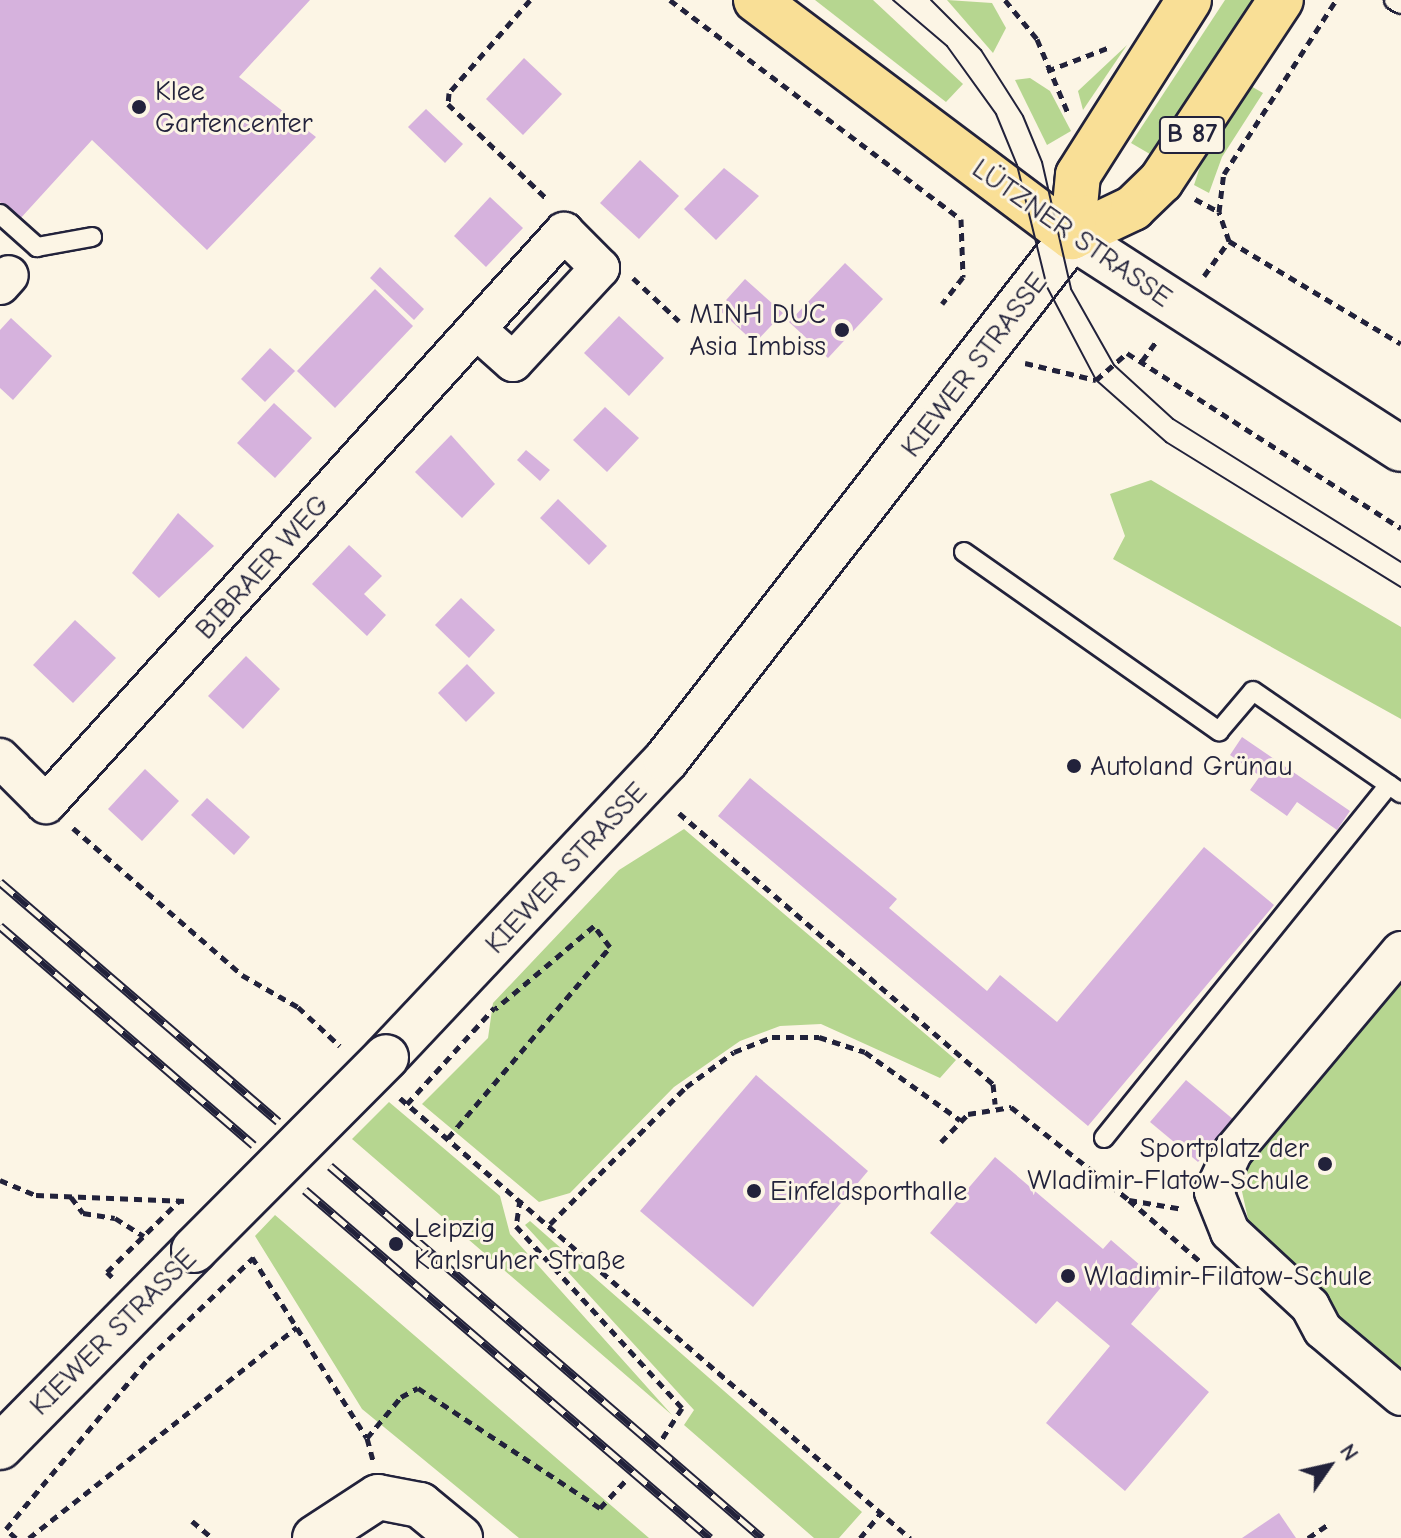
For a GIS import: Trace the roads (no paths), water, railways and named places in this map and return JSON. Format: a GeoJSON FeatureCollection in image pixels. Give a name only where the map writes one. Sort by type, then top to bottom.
{"type":"FeatureCollection","features":[{"type":"Feature","properties":{"kind":"main road","name":"LÜTZNER STRASSE"},"geometry":{"type":"LineString","coordinates":[[756,0],[1072,237]]}},
{"type":"Feature","properties":{"kind":"main road","name":"B 87"},"geometry":{"type":"LineString","coordinates":[[1072,237],[1078,175],[1189,0]]}},
{"type":"Feature","properties":{"kind":"main road","name":"KIEWER STRASSE"},"geometry":{"type":"LineString","coordinates":[[1072,237],[1133,208],[1161,181],[1281,0]]}},
{"type":"Feature","properties":{"kind":"street","name":"BIBRAER WEG"},"geometry":{"type":"LineString","coordinates":[[0,758],[46,804],[564,232],[600,268],[513,362],[477,330]]}},
{"type":"Feature","properties":{"kind":"street","name":"LÜTZNER STRASSE"},"geometry":{"type":"LineString","coordinates":[[1072,237],[1401,449]]}},
{"type":"Feature","properties":{"kind":"street","name":"KIEWER STRASSE"},"geometry":{"type":"LineString","coordinates":[[0,1447],[376,1068],[666,760],[1072,237]]}},
{"type":"Feature","properties":{"kind":"street"},"geometry":{"type":"LineString","coordinates":[[1401,951],[1233,1151],[1214,1192],[1230,1232],[1310,1306],[1323,1330],[1401,1396]]}},
{"type":"Feature","properties":{"kind":"street"},"geometry":{"type":"LineString","coordinates":[[315,1538],[378,1497],[420,1505],[460,1538]]}},
{"type":"Feature","properties":{"kind":"lane"},"geometry":{"type":"LineString","coordinates":[[1394,0],[1401,4]]}},
{"type":"Feature","properties":{"kind":"lane"},"geometry":{"type":"LineString","coordinates":[[0,214],[37,247],[92,237]]}},
{"type":"Feature","properties":{"kind":"lane"},"geometry":{"type":"LineString","coordinates":[[964,552],[1219,731],[1253,691],[1395,789],[1104,1138]]}},
{"type":"Feature","properties":{"kind":"tram line"},"geometry":{"type":"LineString","coordinates":[[893,0],[947,46],[996,114],[1017,165],[1047,287],[1096,380],[1166,442],[1401,587]]}},
{"type":"Feature","properties":{"kind":"tram line"},"geometry":{"type":"LineString","coordinates":[[931,0],[981,50],[1023,116],[1042,162],[1071,289],[1114,365],[1173,419],[1401,562]]}},
{"type":"Feature","properties":{"kind":"railway"},"geometry":{"type":"LineString","coordinates":[[0,882],[278,1121]]}},
{"type":"Feature","properties":{"kind":"railway"},"geometry":{"type":"LineString","coordinates":[[0,926],[254,1145]]}},
{"type":"Feature","properties":{"kind":"railway"},"geometry":{"type":"LineString","coordinates":[[330,1166],[762,1538]]}},
{"type":"Feature","properties":{"kind":"railway"},"geometry":{"type":"LineString","coordinates":[[305,1190],[710,1538]]}},
{"type":"Feature","properties":{"kind":"place","name":"Klee Gartencenter"},"geometry":{"type":"Point","coordinates":[139,107]}},
{"type":"Feature","properties":{"kind":"place","name":"MINH DUC Asia Imbiss"},"geometry":{"type":"Point","coordinates":[842,330]}},
{"type":"Feature","properties":{"kind":"place","name":"Autoland Grünau"},"geometry":{"type":"Point","coordinates":[1074,766]}},
{"type":"Feature","properties":{"kind":"place","name":"Sportplatz der Wladimir-Flatow-Schule"},"geometry":{"type":"Point","coordinates":[1325,1164]}},
{"type":"Feature","properties":{"kind":"place","name":"Einfeldsporthalle"},"geometry":{"type":"Point","coordinates":[754,1191]}},
{"type":"Feature","properties":{"kind":"place","name":"Leipzig Karlsruher Straße"},"geometry":{"type":"Point","coordinates":[396,1244]}},
{"type":"Feature","properties":{"kind":"place","name":"Wladimir-Filatow-Schule"},"geometry":{"type":"Point","coordinates":[1068,1276]}}]}
